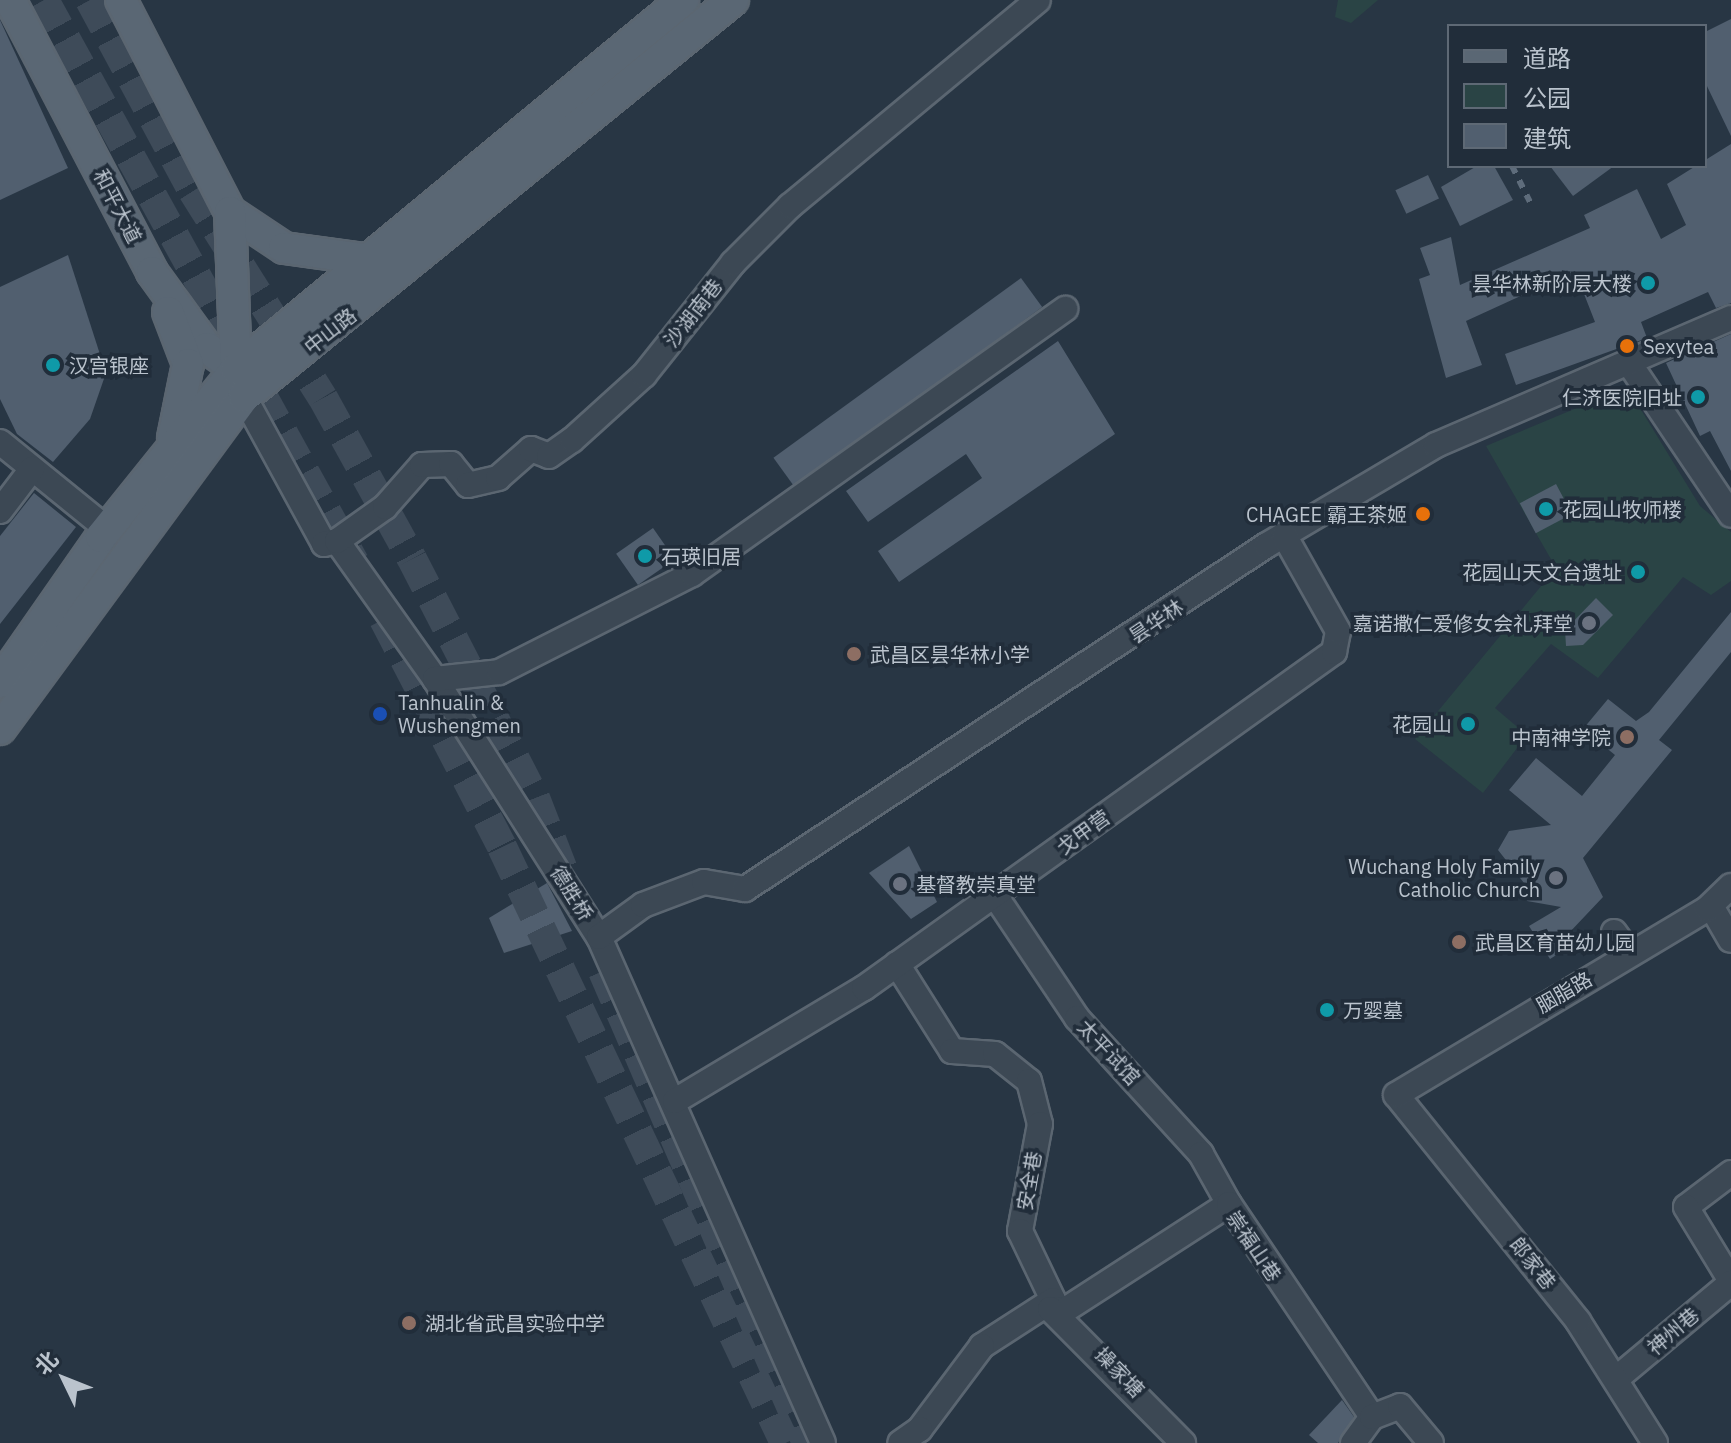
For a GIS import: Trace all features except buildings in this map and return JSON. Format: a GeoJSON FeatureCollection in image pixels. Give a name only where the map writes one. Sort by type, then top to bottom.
{"type":"FeatureCollection","features":[{"type":"Feature","properties":{"kind":"main road","name":"和平大道"},"geometry":{"type":"LineString","coordinates":[[10,0],[152,272],[207,348],[240,383]]}},
{"type":"Feature","properties":{"kind":"main road"},"geometry":{"type":"LineString","coordinates":[[121,0],[230,212],[240,383]]}},
{"type":"Feature","properties":{"kind":"main road","name":"中山路"},"geometry":{"type":"LineString","coordinates":[[0,682],[107,529],[169,452],[372,260],[683,0]]}},
{"type":"Feature","properties":{"kind":"main road","name":"中山路"},"geometry":{"type":"LineString","coordinates":[[0,729],[240,383],[733,0]]}},
{"type":"Feature","properties":{"kind":"main road"},"geometry":{"type":"LineString","coordinates":[[230,212],[284,248],[372,260]]}},
{"type":"Feature","properties":{"kind":"main road"},"geometry":{"type":"LineString","coordinates":[[152,272],[188,364],[169,452]]}},
{"type":"Feature","properties":{"kind":"street","name":"沙湖南巷"},"geometry":{"type":"LineString","coordinates":[[337,541],[385,507],[422,465],[451,464],[468,485],[498,478],[531,449],[549,456],[572,440],[644,375],[733,263],[790,206],[1038,0]]}},
{"type":"Feature","properties":{"kind":"street"},"geometry":{"type":"LineString","coordinates":[[435,679],[499,672],[692,574],[1065,309]]}},
{"type":"Feature","properties":{"kind":"street","name":"昙华林"},"geometry":{"type":"LineString","coordinates":[[599,937],[643,905],[704,882],[745,889],[1284,535],[1436,445],[1631,366],[1731,318]]}},
{"type":"Feature","properties":{"kind":"street"},"geometry":{"type":"LineString","coordinates":[[1631,366],[1731,515]]}},
{"type":"Feature","properties":{"kind":"street","name":"德胜桥"},"geometry":{"type":"LineString","coordinates":[[240,383],[324,544],[337,541],[435,679],[599,937],[675,1101],[823,1443]]}},
{"type":"Feature","properties":{"kind":"street"},"geometry":{"type":"LineString","coordinates":[[0,442],[107,529]]}},
{"type":"Feature","properties":{"kind":"street"},"geometry":{"type":"LineString","coordinates":[[0,511],[32,469]]}},
{"type":"Feature","properties":{"kind":"street","name":"戈甲营"},"geometry":{"type":"LineString","coordinates":[[675,1101],[897,964],[1334,652],[1338,631],[1284,535]]}},
{"type":"Feature","properties":{"kind":"street","name":"胭脂路"},"geometry":{"type":"LineString","coordinates":[[1396,1095],[1711,906],[1731,886]]}},
{"type":"Feature","properties":{"kind":"street","name":"太平试馆"},"geometry":{"type":"LineString","coordinates":[[994,894],[1077,1018],[1201,1154],[1229,1204]]}},
{"type":"Feature","properties":{"kind":"street"},"geometry":{"type":"LineString","coordinates":[[1711,906],[1731,940]]}},
{"type":"Feature","properties":{"kind":"street","name":"安全巷"},"geometry":{"type":"LineString","coordinates":[[897,964],[952,1051],[995,1054],[1029,1081],[1040,1124],[1020,1231],[1053,1300],[1050,1309]]}},
{"type":"Feature","properties":{"kind":"street","name":"郎家巷"},"geometry":{"type":"LineString","coordinates":[[1396,1095],[1578,1321],[1655,1443]]}},
{"type":"Feature","properties":{"kind":"street","name":"神州巷"},"geometry":{"type":"LineString","coordinates":[[1616,1379],[1731,1282],[1686,1207],[1731,1173]]}},
{"type":"Feature","properties":{"kind":"street","name":"崇福山巷"},"geometry":{"type":"LineString","coordinates":[[1050,1309],[1065,1310],[1229,1204],[1372,1417]]}},
{"type":"Feature","properties":{"kind":"street"},"geometry":{"type":"LineString","coordinates":[[900,1443],[920,1429],[982,1346],[1050,1309]]}},
{"type":"Feature","properties":{"kind":"street","name":"操家塘"},"geometry":{"type":"LineString","coordinates":[[1050,1309],[1183,1443]]}},
{"type":"Feature","properties":{"kind":"street"},"geometry":{"type":"LineString","coordinates":[[1353,1443],[1372,1417],[1400,1406],[1431,1443]]}},
{"type":"Feature","properties":{"kind":"green space"},"geometry":{"type":"Polygon","coordinates":[[[1338,0],[1378,0],[1351,23],[1335,17],[1338,0]]]}},
{"type":"Feature","properties":{"kind":"green space"},"geometry":{"type":"Polygon","coordinates":[[[1615,392],[1635,400],[1700,506],[1731,532],[1731,581],[1711,595],[1683,577],[1598,678],[1551,644],[1495,708],[1527,735],[1483,793],[1415,739],[1556,568],[1486,446],[1615,392]]]}},
{"type":"Feature","properties":{"kind":"tunnel"},"geometry":{"type":"LineString","coordinates":[[44,0],[354,562]]}},
{"type":"Feature","properties":{"kind":"tunnel"},"geometry":{"type":"LineString","coordinates":[[90,0],[193,191],[323,398],[412,559],[535,798],[566,878]]}},
{"type":"Feature","properties":{"kind":"tunnel"},"geometry":{"type":"LineString","coordinates":[[384,619],[502,847],[785,1443]]}},
{"type":"Feature","properties":{"kind":"tunnel"},"geometry":{"type":"LineString","coordinates":[[603,971],[807,1443]]}},
{"type":"Feature","properties":{"kind":"railway"},"geometry":{"type":"LineString","coordinates":[[1513,168],[1530,202]]}},
{"type":"Feature","properties":{"kind":"place","name":"昙华林新阶层大楼"},"geometry":{"type":"Point","coordinates":[1648,283]}},
{"type":"Feature","properties":{"kind":"place","name":"Sexytea"},"geometry":{"type":"Point","coordinates":[1627,346]}},
{"type":"Feature","properties":{"kind":"place","name":"汉宫银座"},"geometry":{"type":"Point","coordinates":[53,365]}},
{"type":"Feature","properties":{"kind":"place","name":"仁济医院旧址"},"geometry":{"type":"Point","coordinates":[1698,397]}},
{"type":"Feature","properties":{"kind":"place","name":"花园山牧师楼"},"geometry":{"type":"Point","coordinates":[1546,509]}},
{"type":"Feature","properties":{"kind":"place","name":"CHAGEE 霸王茶姬"},"geometry":{"type":"Point","coordinates":[1423,514]}},
{"type":"Feature","properties":{"kind":"place","name":"石瑛旧居"},"geometry":{"type":"Point","coordinates":[645,556]}},
{"type":"Feature","properties":{"kind":"place","name":"花园山天文台遗址"},"geometry":{"type":"Point","coordinates":[1638,572]}},
{"type":"Feature","properties":{"kind":"place","name":"嘉诺撒仁爱修女会礼拜堂"},"geometry":{"type":"Point","coordinates":[1589,623]}},
{"type":"Feature","properties":{"kind":"place","name":"武昌区昙华林小学"},"geometry":{"type":"Point","coordinates":[854,654]}},
{"type":"Feature","properties":{"kind":"place","name":"Tanhualin & Wushengmen"},"geometry":{"type":"Point","coordinates":[380,714]}},
{"type":"Feature","properties":{"kind":"place","name":"花园山"},"geometry":{"type":"Point","coordinates":[1468,724]}},
{"type":"Feature","properties":{"kind":"place","name":"中南神学院"},"geometry":{"type":"Point","coordinates":[1627,737]}},
{"type":"Feature","properties":{"kind":"place","name":"Wuchang Holy Family Catholic Church"},"geometry":{"type":"Point","coordinates":[1556,878]}},
{"type":"Feature","properties":{"kind":"place","name":"基督教崇真堂"},"geometry":{"type":"Point","coordinates":[900,884]}},
{"type":"Feature","properties":{"kind":"place","name":"武昌区育苗幼儿园"},"geometry":{"type":"Point","coordinates":[1459,942]}},
{"type":"Feature","properties":{"kind":"place","name":"万婴墓"},"geometry":{"type":"Point","coordinates":[1327,1010]}},
{"type":"Feature","properties":{"kind":"place","name":"湖北省武昌实验中学"},"geometry":{"type":"Point","coordinates":[409,1323]}}]}
